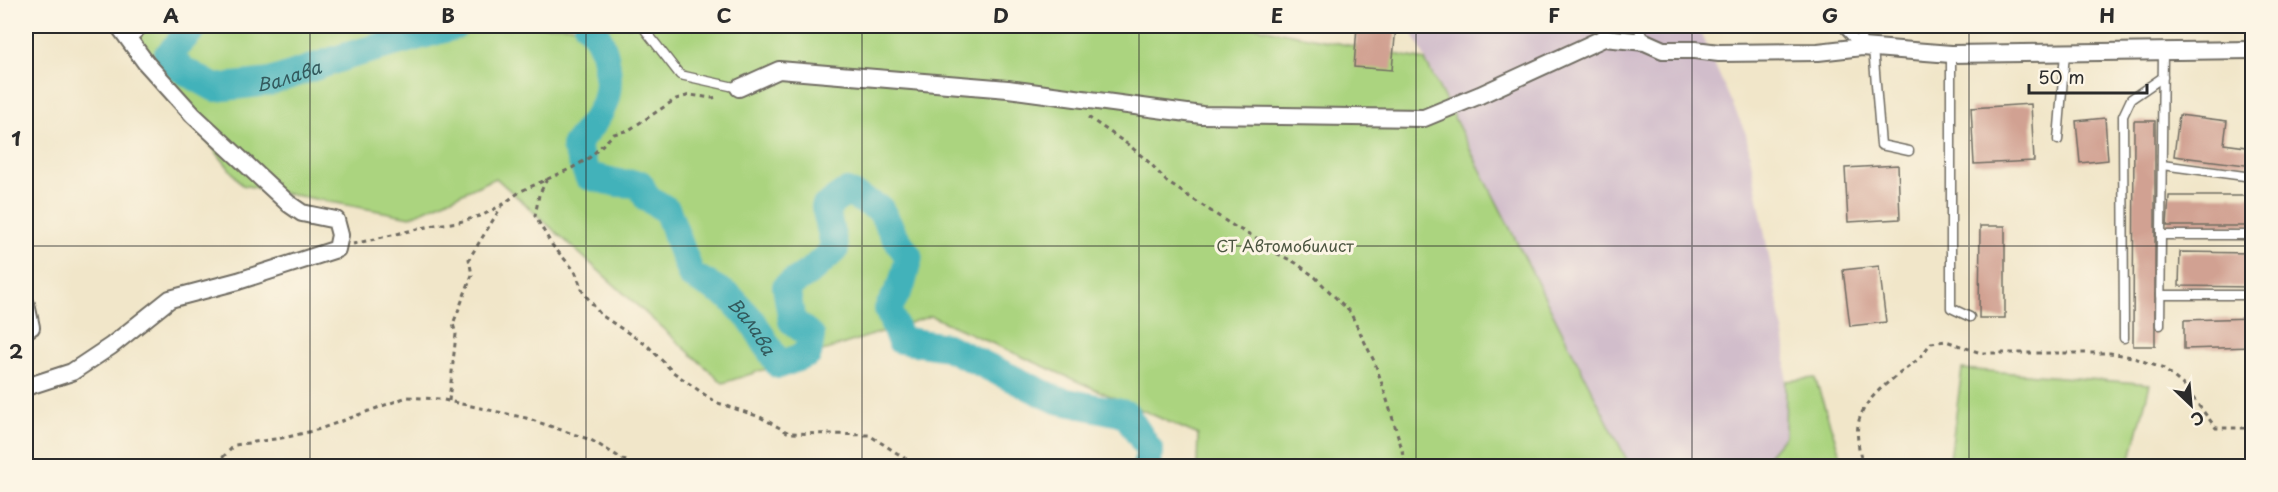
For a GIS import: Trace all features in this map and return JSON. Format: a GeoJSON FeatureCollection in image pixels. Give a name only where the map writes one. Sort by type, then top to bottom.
{"type":"FeatureCollection","features":[{"type":"Feature","properties":{"kind":"street"},"geometry":{"type":"LineString","coordinates":[[26,387],[72,372],[111,346],[170,299],[238,281],[337,249],[340,235],[336,220],[302,213],[289,204],[193,115],[146,63],[119,26]]}},
{"type":"Feature","properties":{"kind":"street"},"geometry":{"type":"LineString","coordinates":[[739,88],[779,70],[1008,89],[1202,115],[1424,118],[1604,38],[1645,42],[1663,50],[1719,53],[1818,52],[1867,47],[1951,54],[2253,50]]}},
{"type":"Feature","properties":{"kind":"street"},"geometry":{"type":"LineString","coordinates":[[26,304],[31,327],[26,330]]}},
{"type":"Feature","properties":{"kind":"lane"},"geometry":{"type":"LineString","coordinates":[[130,40],[146,26]]}},
{"type":"Feature","properties":{"kind":"lane"},"geometry":{"type":"LineString","coordinates":[[642,26],[680,75],[739,88]]}},
{"type":"Feature","properties":{"kind":"lane"},"geometry":{"type":"LineString","coordinates":[[1637,26],[1645,42]]}},
{"type":"Feature","properties":{"kind":"lane"},"geometry":{"type":"LineString","coordinates":[[1842,26],[1867,47]]}},
{"type":"Feature","properties":{"kind":"lane"},"geometry":{"type":"LineString","coordinates":[[1860,26],[1867,47],[1881,145],[1909,151]]}},
{"type":"Feature","properties":{"kind":"lane"},"geometry":{"type":"LineString","coordinates":[[2160,325],[2163,51]]}},
{"type":"Feature","properties":{"kind":"lane"},"geometry":{"type":"LineString","coordinates":[[2058,140],[2065,53]]}},
{"type":"Feature","properties":{"kind":"lane"},"geometry":{"type":"LineString","coordinates":[[1951,54],[1951,308],[1970,317]]}},
{"type":"Feature","properties":{"kind":"lane"},"geometry":{"type":"LineString","coordinates":[[2124,338],[2123,116],[2131,99],[2163,77]]}},
{"type":"Feature","properties":{"kind":"lane"},"geometry":{"type":"LineString","coordinates":[[2162,165],[2253,177]]}},
{"type":"Feature","properties":{"kind":"lane"},"geometry":{"type":"LineString","coordinates":[[2161,235],[2253,235]]}},
{"type":"Feature","properties":{"kind":"lane"},"geometry":{"type":"LineString","coordinates":[[2160,295],[2253,295]]}},
{"type":"Feature","properties":{"kind":"path"},"geometry":{"type":"LineString","coordinates":[[337,249],[483,215],[521,191],[589,158],[614,134],[629,130],[676,99],[690,95],[712,98],[739,88]]}},
{"type":"Feature","properties":{"kind":"path"},"geometry":{"type":"LineString","coordinates":[[1082,112],[1130,146],[1167,182],[1315,277],[1350,312],[1375,363],[1402,449],[1404,466]]}},
{"type":"Feature","properties":{"kind":"path"},"geometry":{"type":"LineString","coordinates":[[547,179],[539,195],[535,216],[552,245],[575,271],[583,292],[601,315],[648,346],[673,372],[715,402],[760,417],[789,433],[869,435],[917,466]]}},
{"type":"Feature","properties":{"kind":"path"},"geometry":{"type":"LineString","coordinates":[[449,401],[456,334],[453,324],[472,275],[469,259],[502,205]]}},
{"type":"Feature","properties":{"kind":"path"},"geometry":{"type":"LineString","coordinates":[[1863,466],[1858,425],[1867,403],[1892,379],[1918,359],[1930,343],[1946,341],[1981,353],[2110,353],[2132,357],[2164,369],[2183,385],[2216,428],[2253,428]]}},
{"type":"Feature","properties":{"kind":"path"},"geometry":{"type":"LineString","coordinates":[[220,466],[222,458],[235,445],[288,437],[320,429],[406,397],[449,401],[526,418],[591,440],[634,466]]}},
{"type":"Feature","properties":{"kind":"shaded area"},"geometry":{"type":"Polygon","coordinates":[[[1409,26],[1697,26],[1746,134],[1786,347],[1785,436],[1760,466],[1630,466],[1409,26]]]}},
{"type":"Feature","properties":{"kind":"green space","name":"СТ Автомобилист"},"geometry":{"type":"Polygon","coordinates":[[[118,26],[1251,26],[1425,60],[1630,466],[1197,466],[1198,435],[931,316],[723,383],[496,178],[410,217],[242,185],[118,26]]]}},
{"type":"Feature","properties":{"kind":"green space"},"geometry":{"type":"Polygon","coordinates":[[[1962,369],[2150,384],[2129,466],[1949,466],[1962,369]]]}},
{"type":"Feature","properties":{"kind":"green space"},"geometry":{"type":"Polygon","coordinates":[[[1815,378],[1844,466],[1759,466],[1785,436],[1786,381],[1815,378]]]}},
{"type":"Feature","properties":{"kind":"building"},"geometry":{"type":"Polygon","coordinates":[[[1357,26],[1396,26],[1392,70],[1354,67],[1357,26]]]}},
{"type":"Feature","properties":{"kind":"building"},"geometry":{"type":"Polygon","coordinates":[[[2031,104],[2034,161],[1974,164],[1971,108],[2031,104]]]}},
{"type":"Feature","properties":{"kind":"building"},"geometry":{"type":"Polygon","coordinates":[[[2179,115],[2227,121],[2224,144],[2253,148],[2253,166],[2174,156],[2179,115]]]}},
{"type":"Feature","properties":{"kind":"building"},"geometry":{"type":"Polygon","coordinates":[[[2105,118],[2108,160],[2080,163],[2076,121],[2105,118]]]}},
{"type":"Feature","properties":{"kind":"building"},"geometry":{"type":"Polygon","coordinates":[[[2134,121],[2155,121],[2155,346],[2133,346],[2134,121]]]}},
{"type":"Feature","properties":{"kind":"building"},"geometry":{"type":"Polygon","coordinates":[[[1898,165],[1900,219],[1848,222],[1845,168],[1898,165]]]}},
{"type":"Feature","properties":{"kind":"building"},"geometry":{"type":"Polygon","coordinates":[[[2169,196],[2253,196],[2253,226],[2167,226],[2169,196]]]}},
{"type":"Feature","properties":{"kind":"building"},"geometry":{"type":"Polygon","coordinates":[[[1980,226],[2005,226],[2005,318],[1979,318],[1980,226]]]}},
{"type":"Feature","properties":{"kind":"building"},"geometry":{"type":"Polygon","coordinates":[[[2180,252],[2253,253],[2253,287],[2179,286],[2180,252]]]}},
{"type":"Feature","properties":{"kind":"building"},"geometry":{"type":"Polygon","coordinates":[[[1879,266],[1886,322],[1850,326],[1843,270],[1879,266]]]}},
{"type":"Feature","properties":{"kind":"building"},"geometry":{"type":"Polygon","coordinates":[[[2253,318],[2253,347],[2184,349],[2184,320],[2253,318]]]}},
{"type":"Feature","properties":{"kind":"waterway","name":"Валава"},"geometry":{"type":"LineString","coordinates":[[195,26],[167,56],[183,70],[215,88],[270,82],[347,56],[455,26]]}},
{"type":"Feature","properties":{"kind":"waterway","name":"Валава"},"geometry":{"type":"LineString","coordinates":[[588,26],[600,42],[608,76],[602,108],[575,146],[588,176],[618,183],[640,184],[647,198],[667,210],[691,275],[730,297],[753,322],[779,365],[808,354],[811,336],[792,321],[786,287],[811,271],[835,249],[825,207],[847,192],[880,209],[909,257],[902,284],[888,309],[900,340],[947,347],[1057,400],[1126,414],[1150,451],[1146,466]]}}]}
